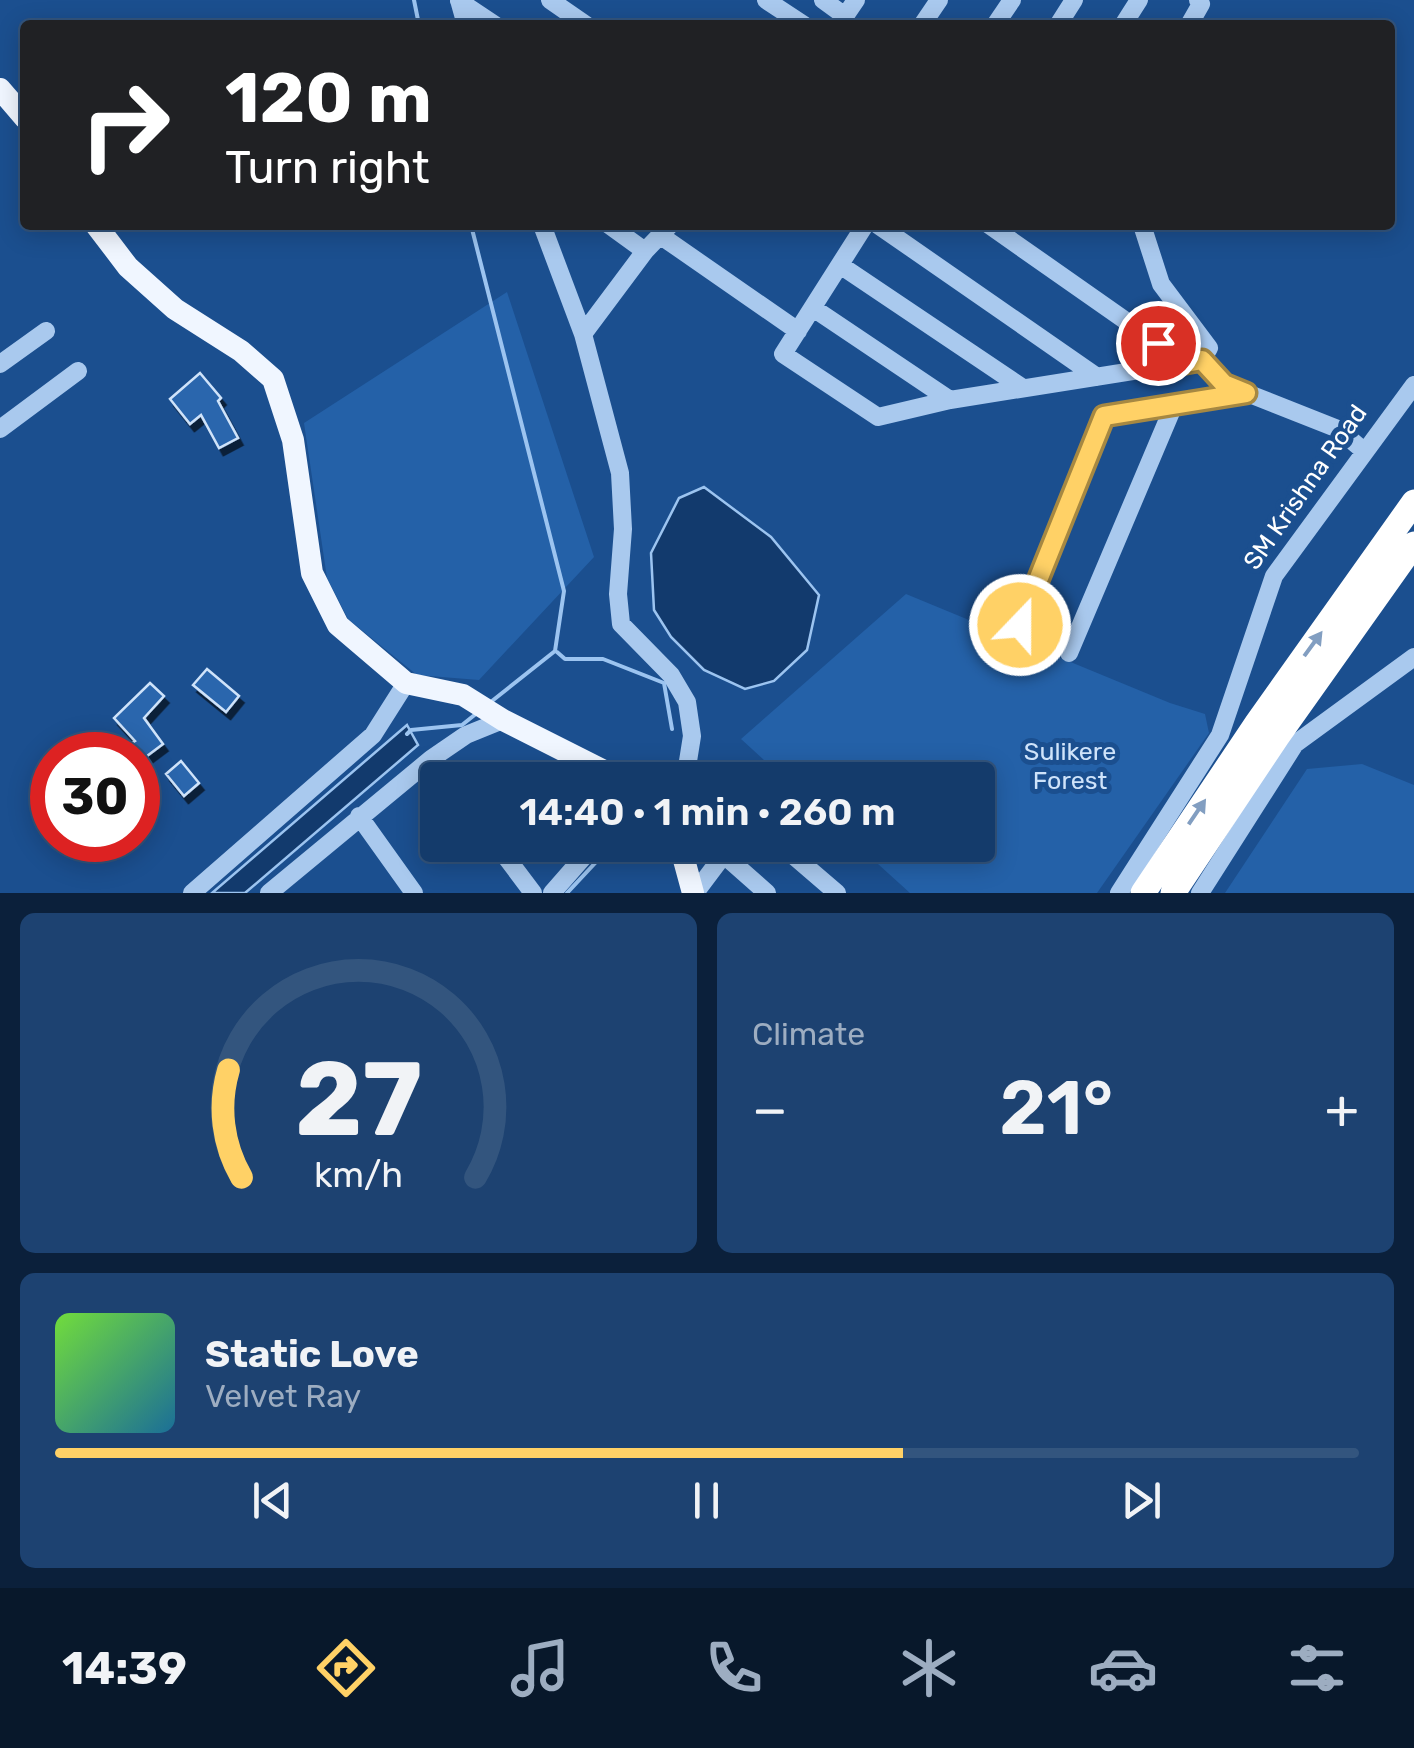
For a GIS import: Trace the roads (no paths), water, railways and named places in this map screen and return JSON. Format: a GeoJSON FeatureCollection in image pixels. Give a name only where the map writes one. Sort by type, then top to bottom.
{"type":"FeatureCollection","features":[{"type":"Feature","properties":{"kind":"highway"},"geometry":{"type":"LineString","coordinates":[[1143,893],[1256,723],[1414,502]]}},
{"type":"Feature","properties":{"kind":"highway"},"geometry":{"type":"LineString","coordinates":[[1173,893],[1277,737],[1414,544]]}},
{"type":"Feature","properties":{"kind":"main road"},"geometry":{"type":"LineString","coordinates":[[0,89],[20,112]]}},
{"type":"Feature","properties":{"kind":"main road"},"geometry":{"type":"LineString","coordinates":[[100,230],[128,267],[163,298],[241,351],[273,380],[293,440],[312,573],[338,624],[406,684],[463,695],[502,720],[586,762]]}},
{"type":"Feature","properties":{"kind":"main road"},"geometry":{"type":"LineString","coordinates":[[685,862],[694,893]]}},
{"type":"Feature","properties":{"kind":"street"},"geometry":{"type":"LineString","coordinates":[[550,0],[579,20]]}},
{"type":"Feature","properties":{"kind":"street"},"geometry":{"type":"LineString","coordinates":[[766,0],[796,20]]}},
{"type":"Feature","properties":{"kind":"street"},"geometry":{"type":"LineString","coordinates":[[823,0],[847,14]]}},
{"type":"Feature","properties":{"kind":"street"},"geometry":{"type":"LineString","coordinates":[[459,1],[488,20]]}},
{"type":"Feature","properties":{"kind":"street"},"geometry":{"type":"LineString","coordinates":[[544,230],[583,334],[620,472],[621,624],[671,675],[688,702],[692,736],[688,762]]}},
{"type":"Feature","properties":{"kind":"street"},"geometry":{"type":"LineString","coordinates":[[616,230],[645,250]]}},
{"type":"Feature","properties":{"kind":"street"},"geometry":{"type":"LineString","coordinates":[[862,230],[783,354],[878,417],[950,400],[1194,361],[1209,348],[1161,284],[1144,230]]}},
{"type":"Feature","properties":{"kind":"street"},"geometry":{"type":"LineString","coordinates":[[885,230],[1097,377]]}},
{"type":"Feature","properties":{"kind":"street"},"geometry":{"type":"LineString","coordinates":[[997,230],[1224,384],[1338,429],[1364,451]]}},
{"type":"Feature","properties":{"kind":"street"},"geometry":{"type":"LineString","coordinates":[[583,334],[645,250],[666,231],[798,331]]}},
{"type":"Feature","properties":{"kind":"street"},"geometry":{"type":"LineString","coordinates":[[840,265],[1022,388]]}},
{"type":"Feature","properties":{"kind":"street"},"geometry":{"type":"LineString","coordinates":[[814,308],[950,400]]}},
{"type":"Feature","properties":{"kind":"street"},"geometry":{"type":"LineString","coordinates":[[0,364],[46,331]]}},
{"type":"Feature","properties":{"kind":"street"},"geometry":{"type":"LineString","coordinates":[[0,429],[78,371]]}},
{"type":"Feature","properties":{"kind":"street","name":"SM Krishna Road"},"geometry":{"type":"LineString","coordinates":[[1119,893],[1220,736],[1274,576],[1414,385]]}},
{"type":"Feature","properties":{"kind":"street"},"geometry":{"type":"LineString","coordinates":[[1020,625],[1104,416],[1246,393]]}},
{"type":"Feature","properties":{"kind":"street"},"geometry":{"type":"LineString","coordinates":[[1069,654],[1174,405]]}},
{"type":"Feature","properties":{"kind":"street"},"geometry":{"type":"LineString","coordinates":[[1200,893],[1294,744],[1414,658]]}},
{"type":"Feature","properties":{"kind":"street"},"geometry":{"type":"LineString","coordinates":[[192,893],[374,735],[406,684]]}},
{"type":"Feature","properties":{"kind":"street"},"geometry":{"type":"LineString","coordinates":[[269,893],[432,759],[466,735],[502,720]]}},
{"type":"Feature","properties":{"kind":"street"},"geometry":{"type":"LineString","coordinates":[[358,816],[414,893]]}},
{"type":"Feature","properties":{"kind":"street"},"geometry":{"type":"LineString","coordinates":[[510,862],[533,893]]}},
{"type":"Feature","properties":{"kind":"street"},"geometry":{"type":"LineString","coordinates":[[552,893],[579,862]]}},
{"type":"Feature","properties":{"kind":"street"},"geometry":{"type":"LineString","coordinates":[[694,893],[718,862]]}},
{"type":"Feature","properties":{"kind":"street"},"geometry":{"type":"LineString","coordinates":[[738,862],[764,891]]}},
{"type":"Feature","properties":{"kind":"street"},"geometry":{"type":"LineString","coordinates":[[801,862],[837,893]]}},
{"type":"Feature","properties":{"kind":"street"},"geometry":{"type":"LineString","coordinates":[[288,876],[301,893]]}},
{"type":"Feature","properties":{"kind":"waterway"},"geometry":{"type":"LineString","coordinates":[[414,0],[418,20]]}},
{"type":"Feature","properties":{"kind":"waterway"},"geometry":{"type":"LineString","coordinates":[[472,230],[564,591],[555,651],[492,701]]}},
{"type":"Feature","properties":{"kind":"waterway"},"geometry":{"type":"LineString","coordinates":[[557,652],[565,659],[603,659],[664,683],[672,729]]}},
{"type":"Feature","properties":{"kind":"waterway"},"geometry":{"type":"LineString","coordinates":[[407,734],[411,730],[462,725],[477,713]]}},
{"type":"Feature","properties":{"kind":"waterway"},"geometry":{"type":"LineString","coordinates":[[567,893],[596,862]]}},
{"type":"Feature","properties":{"kind":"park label","name":"Sulikere Forest"},"geometry":{"type":"Point","coordinates":[1070,766]}}]}
